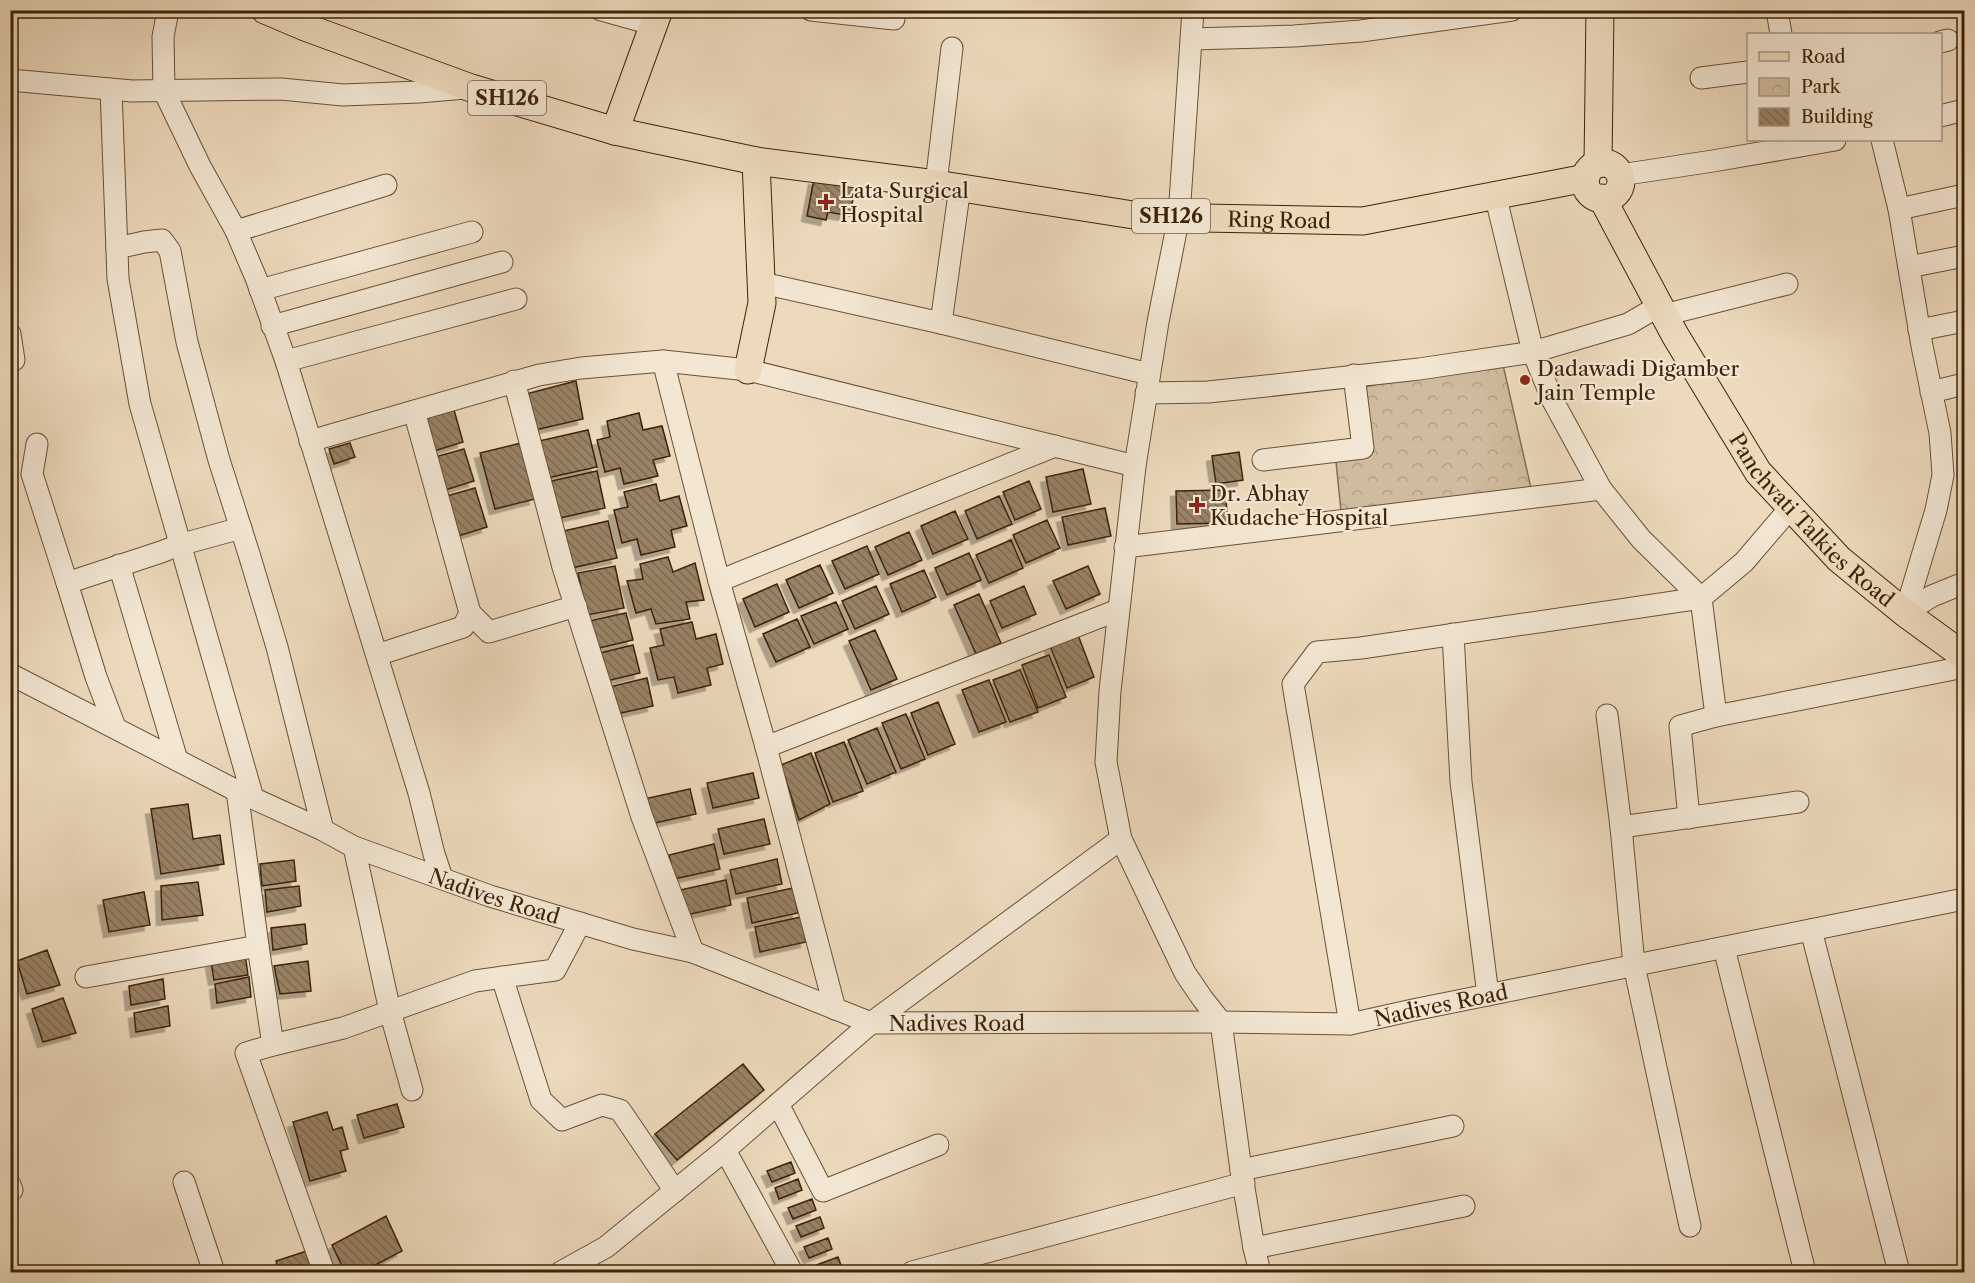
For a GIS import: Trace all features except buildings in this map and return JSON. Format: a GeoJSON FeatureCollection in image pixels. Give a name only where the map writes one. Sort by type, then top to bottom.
{"type":"FeatureCollection","features":[{"type":"Feature","properties":{"kind":"main road","name":"SH126"},"geometry":{"type":"LineString","coordinates":[[265,10],[304,19],[471,87],[615,131],[756,161]]}},
{"type":"Feature","properties":{"kind":"main road"},"geometry":{"type":"LineString","coordinates":[[1600,10],[1602,179]]}},
{"type":"Feature","properties":{"kind":"main road"},"geometry":{"type":"LineString","coordinates":[[615,131],[657,18]]}},
{"type":"Feature","properties":{"kind":"main road"},"geometry":{"type":"LineString","coordinates":[[748,370],[762,303],[756,161]]}},
{"type":"Feature","properties":{"kind":"main road","name":"Ring Road"},"geometry":{"type":"LineString","coordinates":[[756,161],[948,185],[1146,216],[1363,221],[1495,194],[1602,179]]}},
{"type":"Feature","properties":{"kind":"main road","name":"Panchvati Talkies Road"},"geometry":{"type":"LineString","coordinates":[[1602,179],[1662,311],[1758,472],[1839,559],[1905,613],[1965,656]]}},
{"type":"Feature","properties":{"kind":"street"},"geometry":{"type":"LineString","coordinates":[[168,10],[163,37],[164,91],[200,166],[236,231],[286,361],[377,655],[442,878]]}},
{"type":"Feature","properties":{"kind":"street"},"geometry":{"type":"LineString","coordinates":[[601,10],[657,18]]}},
{"type":"Feature","properties":{"kind":"street"},"geometry":{"type":"LineString","coordinates":[[811,10],[894,18]]}},
{"type":"Feature","properties":{"kind":"street"},"geometry":{"type":"LineString","coordinates":[[1193,10],[1179,216],[1135,466],[1110,691],[1106,762],[1121,839],[1185,973],[1221,1022],[1254,1248],[1260,1272]]}},
{"type":"Feature","properties":{"kind":"street"},"geometry":{"type":"LineString","coordinates":[[1191,39],[1294,36],[1360,21],[1512,10]]}},
{"type":"Feature","properties":{"kind":"street"},"geometry":{"type":"LineString","coordinates":[[1777,10],[1781,33]]}},
{"type":"Feature","properties":{"kind":"street"},"geometry":{"type":"LineString","coordinates":[[941,322],[952,48]]}},
{"type":"Feature","properties":{"kind":"street"},"geometry":{"type":"LineString","coordinates":[[1701,78],[1747,72]]}},
{"type":"Feature","properties":{"kind":"street"},"geometry":{"type":"LineString","coordinates":[[10,80],[164,91],[281,89],[344,95],[471,87]]}},
{"type":"Feature","properties":{"kind":"street"},"geometry":{"type":"LineString","coordinates":[[111,88],[118,279],[140,404],[245,795],[258,946],[273,1045]]}},
{"type":"Feature","properties":{"kind":"street"},"geometry":{"type":"LineString","coordinates":[[1942,116],[1965,110]]}},
{"type":"Feature","properties":{"kind":"street"},"geometry":{"type":"LineString","coordinates":[[1602,179],[1829,141]]}},
{"type":"Feature","properties":{"kind":"street"},"geometry":{"type":"LineString","coordinates":[[1882,141],[1899,209],[1919,330],[1940,433],[1943,475],[1936,510],[1905,613]]}},
{"type":"Feature","properties":{"kind":"street"},"geometry":{"type":"LineString","coordinates":[[236,231],[386,185]]}},
{"type":"Feature","properties":{"kind":"street"},"geometry":{"type":"LineString","coordinates":[[1495,194],[1533,352],[1553,401],[1601,489],[1641,539],[1701,598],[1716,716]]}},
{"type":"Feature","properties":{"kind":"street"},"geometry":{"type":"LineString","coordinates":[[1899,209],[1965,195]]}},
{"type":"Feature","properties":{"kind":"street"},"geometry":{"type":"LineString","coordinates":[[260,290],[472,232]]}},
{"type":"Feature","properties":{"kind":"street"},"geometry":{"type":"LineString","coordinates":[[117,248],[162,240],[170,251],[187,342],[219,460],[276,647],[323,830]]}},
{"type":"Feature","properties":{"kind":"street"},"geometry":{"type":"LineString","coordinates":[[1909,267],[1965,256]]}},
{"type":"Feature","properties":{"kind":"street"},"geometry":{"type":"LineString","coordinates":[[272,326],[502,262]]}},
{"type":"Feature","properties":{"kind":"street"},"geometry":{"type":"LineString","coordinates":[[762,282],[941,322],[1148,383],[1208,392],[1419,369],[1533,352],[1628,324],[1662,311],[1787,284]]}},
{"type":"Feature","properties":{"kind":"street"},"geometry":{"type":"LineString","coordinates":[[286,361],[516,299]]}},
{"type":"Feature","properties":{"kind":"street"},"geometry":{"type":"LineString","coordinates":[[1919,330],[1965,321]]}},
{"type":"Feature","properties":{"kind":"street"},"geometry":{"type":"LineString","coordinates":[[10,334],[14,360]]}},
{"type":"Feature","properties":{"kind":"street"},"geometry":{"type":"LineString","coordinates":[[310,441],[514,381],[581,368],[663,361],[748,370],[1135,466]]}},
{"type":"Feature","properties":{"kind":"street"},"geometry":{"type":"LineString","coordinates":[[663,361],[719,581],[766,747],[835,1009]]}},
{"type":"Feature","properties":{"kind":"street"},"geometry":{"type":"LineString","coordinates":[[1263,460],[1363,448],[1354,375]]}},
{"type":"Feature","properties":{"kind":"street"},"geometry":{"type":"LineString","coordinates":[[514,381],[563,567],[642,817],[693,952]]}},
{"type":"Feature","properties":{"kind":"street"},"geometry":{"type":"LineString","coordinates":[[1931,392],[1965,384]]}},
{"type":"Feature","properties":{"kind":"street"},"geometry":{"type":"LineString","coordinates":[[414,411],[470,613],[489,632],[576,606]]}},
{"type":"Feature","properties":{"kind":"street"},"geometry":{"type":"LineString","coordinates":[[37,444],[32,474],[114,727]]}},
{"type":"Feature","properties":{"kind":"street"},"geometry":{"type":"LineString","coordinates":[[719,581],[1055,446]]}},
{"type":"Feature","properties":{"kind":"street"},"geometry":{"type":"LineString","coordinates":[[1125,547],[1601,489]]}},
{"type":"Feature","properties":{"kind":"street"},"geometry":{"type":"LineString","coordinates":[[1350,1024],[1293,684],[1317,652],[1362,648],[1701,598],[1744,562],[1791,507]]}},
{"type":"Feature","properties":{"kind":"street"},"geometry":{"type":"LineString","coordinates":[[67,583],[179,545],[241,528]]}},
{"type":"Feature","properties":{"kind":"street"},"geometry":{"type":"LineString","coordinates":[[119,565],[177,760]]}},
{"type":"Feature","properties":{"kind":"street"},"geometry":{"type":"LineString","coordinates":[[1905,613],[1932,596],[1965,583]]}},
{"type":"Feature","properties":{"kind":"street"},"geometry":{"type":"LineString","coordinates":[[766,747],[1118,610]]}},
{"type":"Feature","properties":{"kind":"street"},"geometry":{"type":"LineString","coordinates":[[377,655],[464,627],[470,613]]}},
{"type":"Feature","properties":{"kind":"street"},"geometry":{"type":"LineString","coordinates":[[1453,634],[1461,782],[1488,994]]}},
{"type":"Feature","properties":{"kind":"street"},"geometry":{"type":"LineString","coordinates":[[1689,818],[1680,726],[1716,716],[1965,667]]}},
{"type":"Feature","properties":{"kind":"street","name":"Nadives Road"},"geometry":{"type":"LineString","coordinates":[[10,674],[245,795],[323,830],[354,848],[490,896],[633,939],[693,952],[871,1023],[1350,1024],[1488,994],[1965,899]]}},
{"type":"Feature","properties":{"kind":"street"},"geometry":{"type":"LineString","coordinates":[[1607,715],[1622,827],[1634,965],[1690,1226]]}},
{"type":"Feature","properties":{"kind":"street"},"geometry":{"type":"LineString","coordinates":[[1622,827],[1798,802]]}},
{"type":"Feature","properties":{"kind":"street"},"geometry":{"type":"LineString","coordinates":[[562,1272],[606,1247],[725,1150],[871,1023],[1121,839]]}},
{"type":"Feature","properties":{"kind":"street"},"geometry":{"type":"LineString","coordinates":[[354,848],[390,1011],[412,1090]]}},
{"type":"Feature","properties":{"kind":"street"},"geometry":{"type":"LineString","coordinates":[[324,1272],[246,1053],[343,1028],[475,981],[555,970],[580,923]]}},
{"type":"Feature","properties":{"kind":"street"},"geometry":{"type":"LineString","coordinates":[[1811,930],[1899,1272]]}},
{"type":"Feature","properties":{"kind":"street"},"geometry":{"type":"LineString","coordinates":[[86,977],[258,946]]}},
{"type":"Feature","properties":{"kind":"street"},"geometry":{"type":"LineString","coordinates":[[1724,948],[1805,1272]]}},
{"type":"Feature","properties":{"kind":"street"},"geometry":{"type":"LineString","coordinates":[[502,977],[541,1100],[562,1120],[602,1105],[620,1110],[675,1191]]}},
{"type":"Feature","properties":{"kind":"street"},"geometry":{"type":"LineString","coordinates":[[778,1104],[823,1191],[938,1145]]}},
{"type":"Feature","properties":{"kind":"street"},"geometry":{"type":"LineString","coordinates":[[912,1272],[1243,1177],[1453,1126]]}},
{"type":"Feature","properties":{"kind":"street"},"geometry":{"type":"LineString","coordinates":[[725,1150],[792,1272]]}},
{"type":"Feature","properties":{"kind":"street"},"geometry":{"type":"LineString","coordinates":[[184,1182],[214,1272]]}},
{"type":"Feature","properties":{"kind":"street"},"geometry":{"type":"LineString","coordinates":[[1254,1248],[1464,1206]]}},
{"type":"Feature","properties":{"kind":"green space"},"geometry":{"type":"Polygon","coordinates":[[[1501,356],[1533,497],[1342,521],[1335,452],[1363,448],[1356,389],[1501,356]]]}},
{"type":"Feature","properties":{"kind":"place","name":"Lata Surgical Hospital"},"geometry":{"type":"Point","coordinates":[826,202]}},
{"type":"Feature","properties":{"kind":"place","name":"Dadawadi Digamber Jain Temple"},"geometry":{"type":"Point","coordinates":[1525,380]}},
{"type":"Feature","properties":{"kind":"place","name":"Dr. Abhay Kudache Hospital"},"geometry":{"type":"Point","coordinates":[1197,505]}}]}
